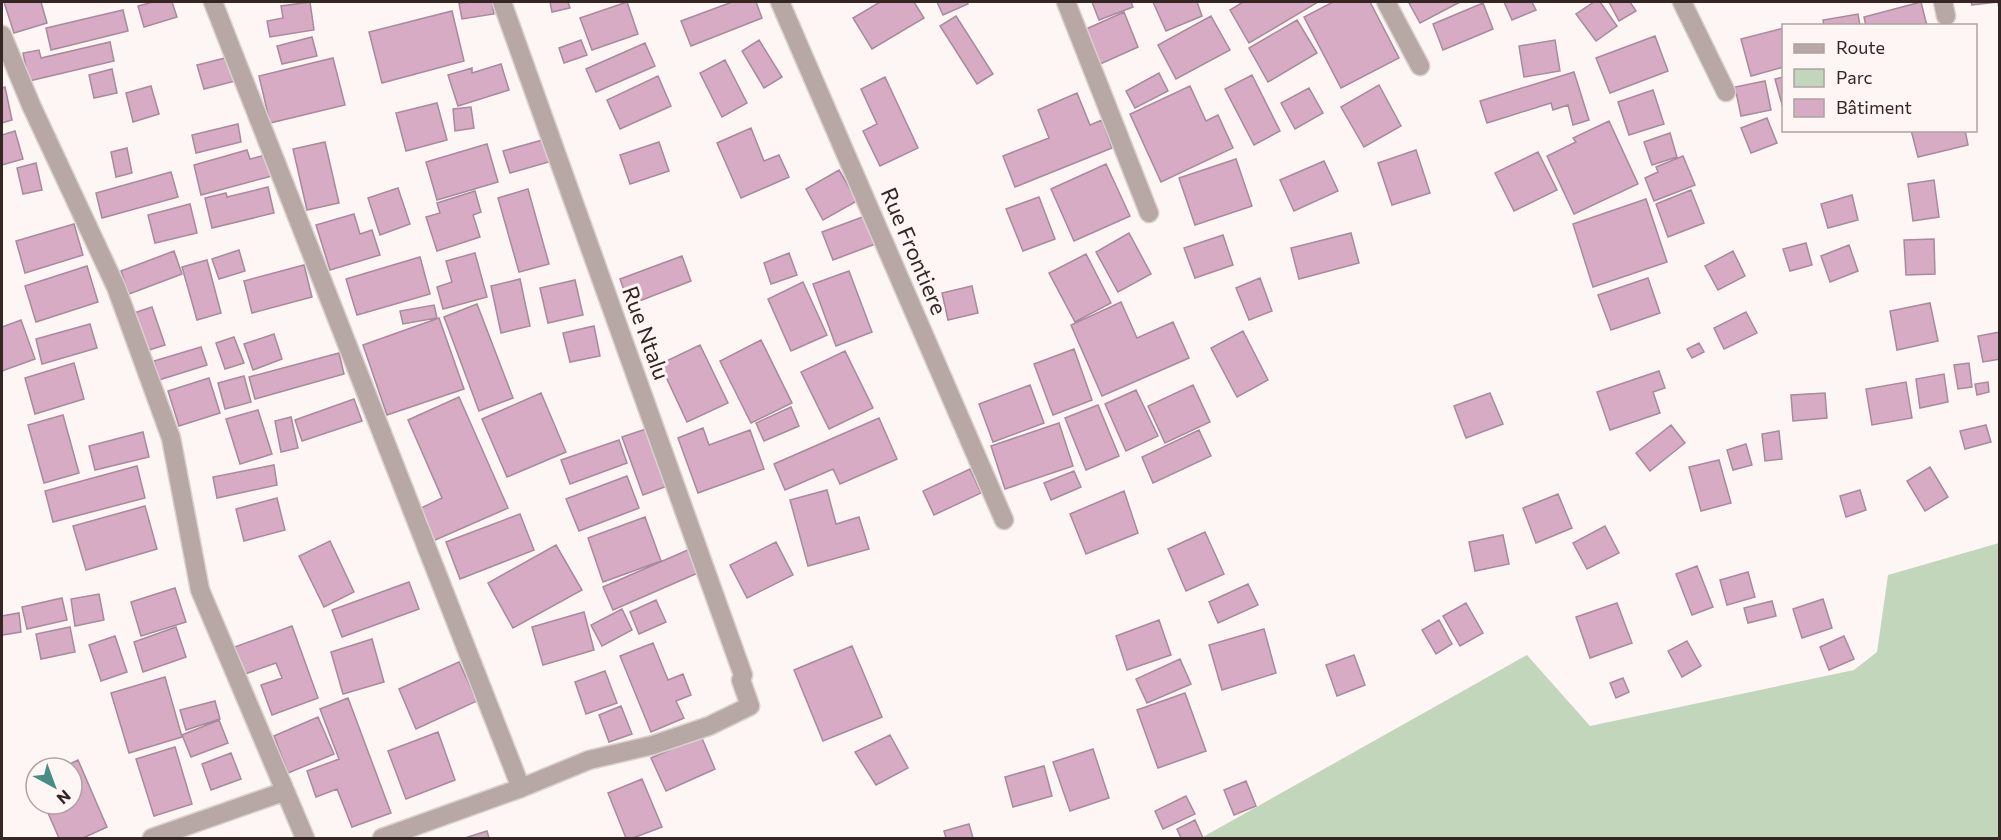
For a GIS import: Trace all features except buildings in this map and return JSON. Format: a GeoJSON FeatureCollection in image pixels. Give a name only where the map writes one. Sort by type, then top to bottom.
{"type":"FeatureCollection","features":[{"type":"Feature","properties":{"kind":"street"},"geometry":{"type":"LineString","coordinates":[[213,2],[521,788],[382,838]]}},
{"type":"Feature","properties":{"kind":"street","name":"Rue Ntalu"},"geometry":{"type":"LineString","coordinates":[[502,2],[739,664],[741,680],[750,706],[709,726],[653,745],[589,760],[521,788]]}},
{"type":"Feature","properties":{"kind":"street","name":"Rue Frontiere"},"geometry":{"type":"LineString","coordinates":[[780,2],[1004,519]]}},
{"type":"Feature","properties":{"kind":"street"},"geometry":{"type":"LineString","coordinates":[[1066,2],[1149,213]]}},
{"type":"Feature","properties":{"kind":"street"},"geometry":{"type":"LineString","coordinates":[[1386,2],[1420,66]]}},
{"type":"Feature","properties":{"kind":"street"},"geometry":{"type":"LineString","coordinates":[[1682,2],[1726,92]]}},
{"type":"Feature","properties":{"kind":"street"},"geometry":{"type":"LineString","coordinates":[[2,35],[31,105],[116,287],[171,438],[200,590],[305,838]]}},
{"type":"Feature","properties":{"kind":"street"},"geometry":{"type":"LineString","coordinates":[[152,838],[284,792]]}},
{"type":"Feature","properties":{"kind":"green space"},"geometry":{"type":"Polygon","coordinates":[[[1999,543],[1999,838],[1201,838],[1527,655],[1590,726],[1854,670],[1877,652],[1888,575],[1999,543]]]}}]}
